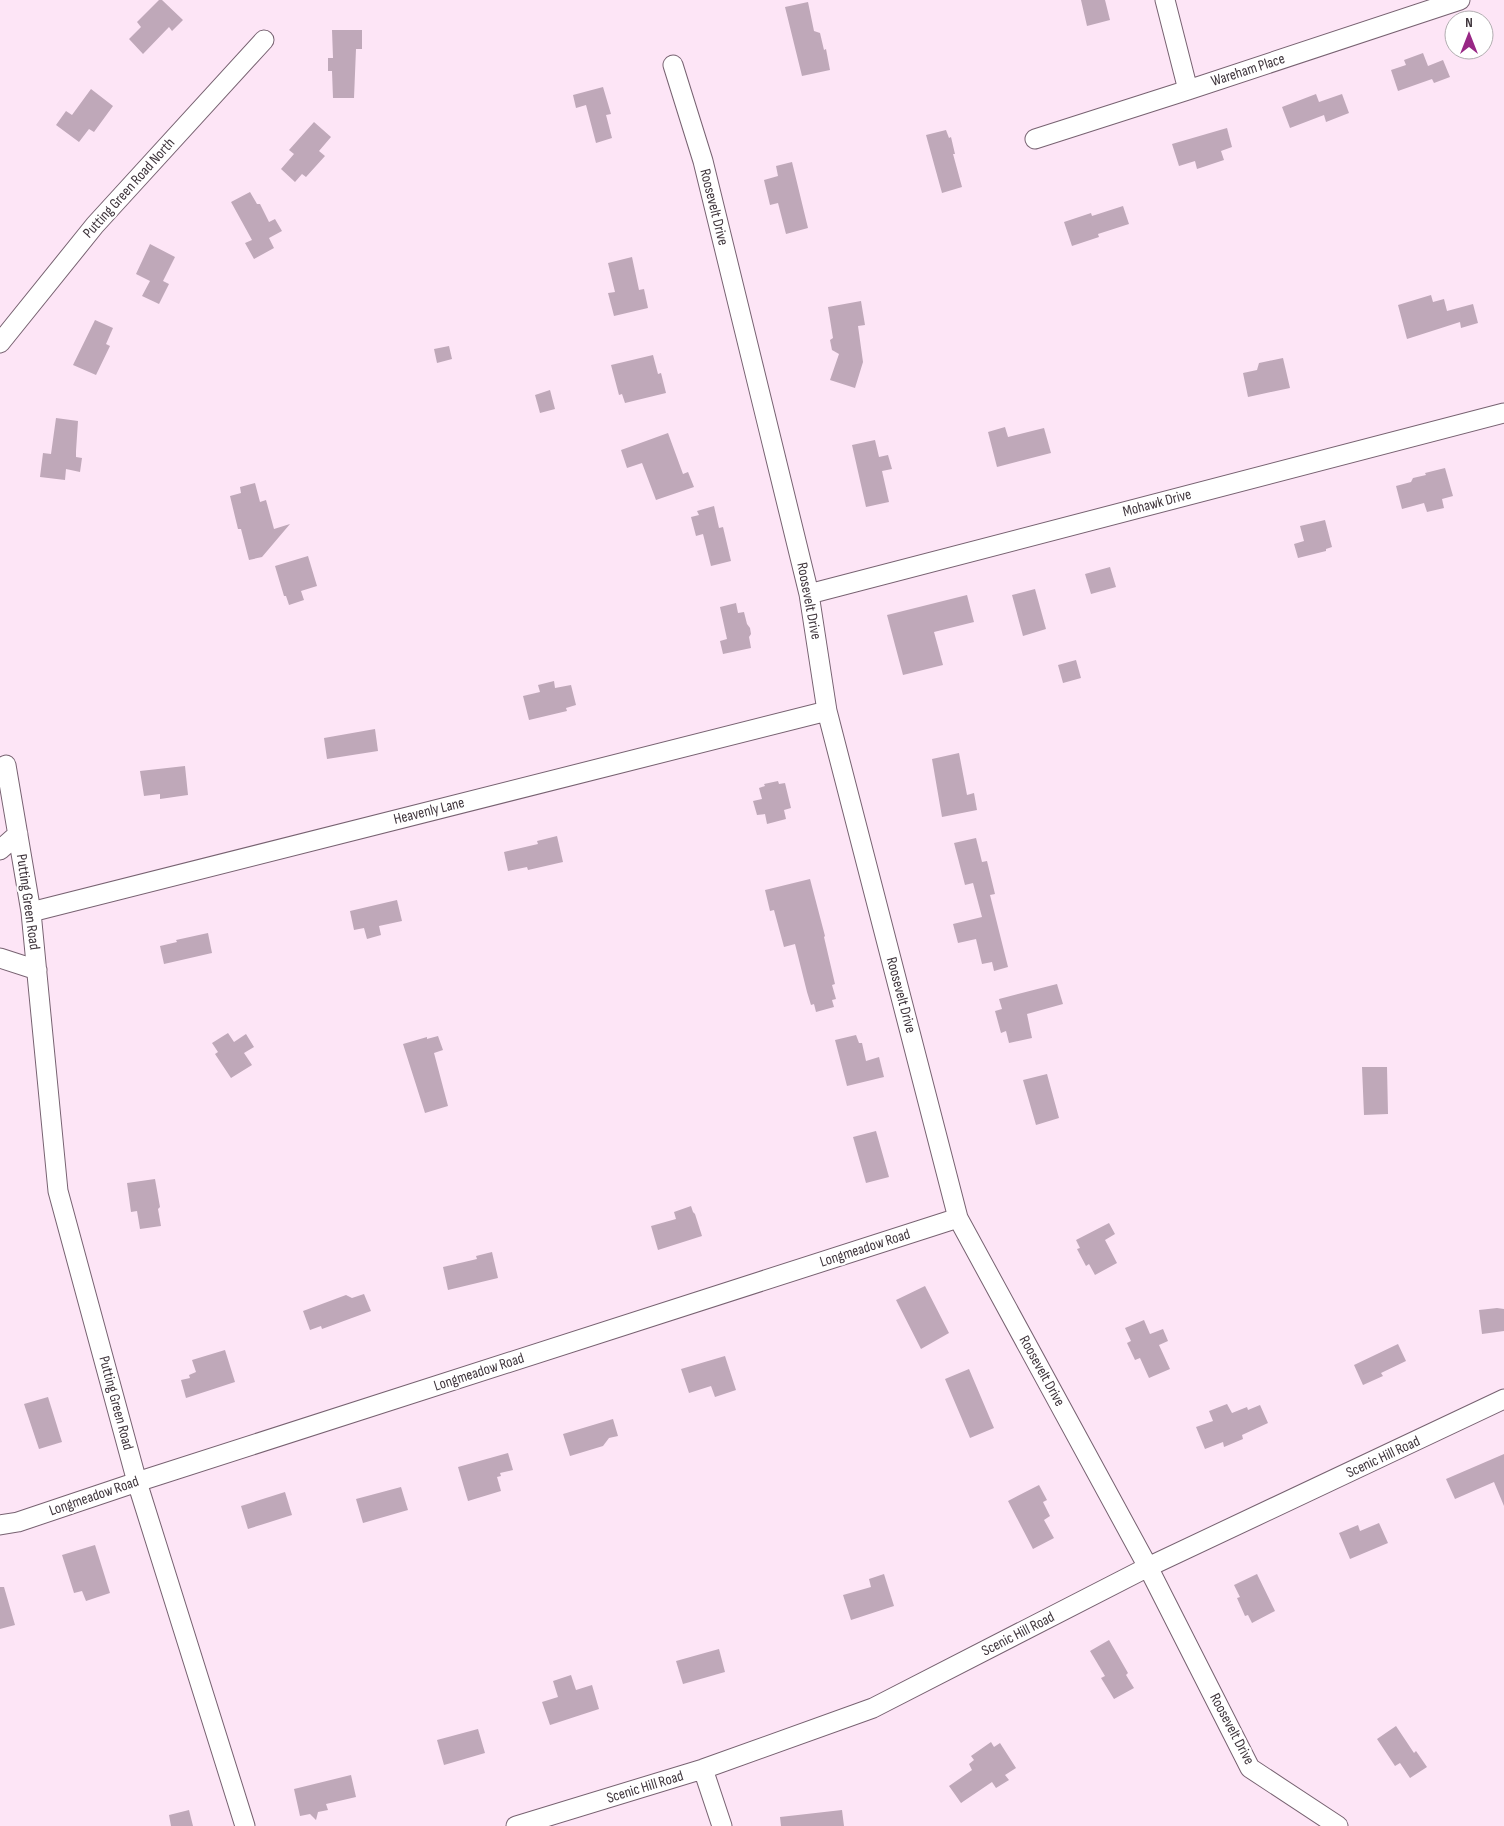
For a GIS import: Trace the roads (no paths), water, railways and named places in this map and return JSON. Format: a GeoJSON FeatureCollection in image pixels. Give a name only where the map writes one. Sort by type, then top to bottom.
{"type":"FeatureCollection","features":[{"type":"Feature","properties":{"kind":"street"},"geometry":{"type":"LineString","coordinates":[[1165,0],[1188,90]]}},
{"type":"Feature","properties":{"kind":"street","name":"Wareham Place"},"geometry":{"type":"LineString","coordinates":[[1035,139],[1460,0]]}},
{"type":"Feature","properties":{"kind":"street","name":"Putting Green Road North"},"geometry":{"type":"LineString","coordinates":[[0,343],[95,224],[264,40]]}},
{"type":"Feature","properties":{"kind":"street","name":"Roosevelt Drive"},"geometry":{"type":"LineString","coordinates":[[674,65],[703,161],[809,594],[827,711],[958,1218],[1148,1567],[1250,1768],[1338,1826]]}},
{"type":"Feature","properties":{"kind":"street","name":"Mohawk Drive"},"geometry":{"type":"LineString","coordinates":[[809,594],[1504,413]]}},
{"type":"Feature","properties":{"kind":"street","name":"Heavenly Lane"},"geometry":{"type":"LineString","coordinates":[[31,912],[827,711]]}},
{"type":"Feature","properties":{"kind":"street","name":"Putting Green Road"},"geometry":{"type":"LineString","coordinates":[[6,765],[31,912],[58,1191],[137,1482],[245,1826]]}},
{"type":"Feature","properties":{"kind":"street","name":"Putting Green Road"},"geometry":{"type":"LineString","coordinates":[[0,850],[18,834]]}},
{"type":"Feature","properties":{"kind":"street","name":"Putting Green Road"},"geometry":{"type":"LineString","coordinates":[[0,958],[37,970]]}},
{"type":"Feature","properties":{"kind":"street","name":"Longmeadow Road"},"geometry":{"type":"LineString","coordinates":[[0,1525],[18,1522],[958,1218]]}},
{"type":"Feature","properties":{"kind":"street","name":"Scenic Hill Road"},"geometry":{"type":"LineString","coordinates":[[516,1826],[703,1769],[874,1708],[1148,1567],[1504,1400]]}},
{"type":"Feature","properties":{"kind":"street"},"geometry":{"type":"LineString","coordinates":[[703,1769],[722,1826]]}}]}
